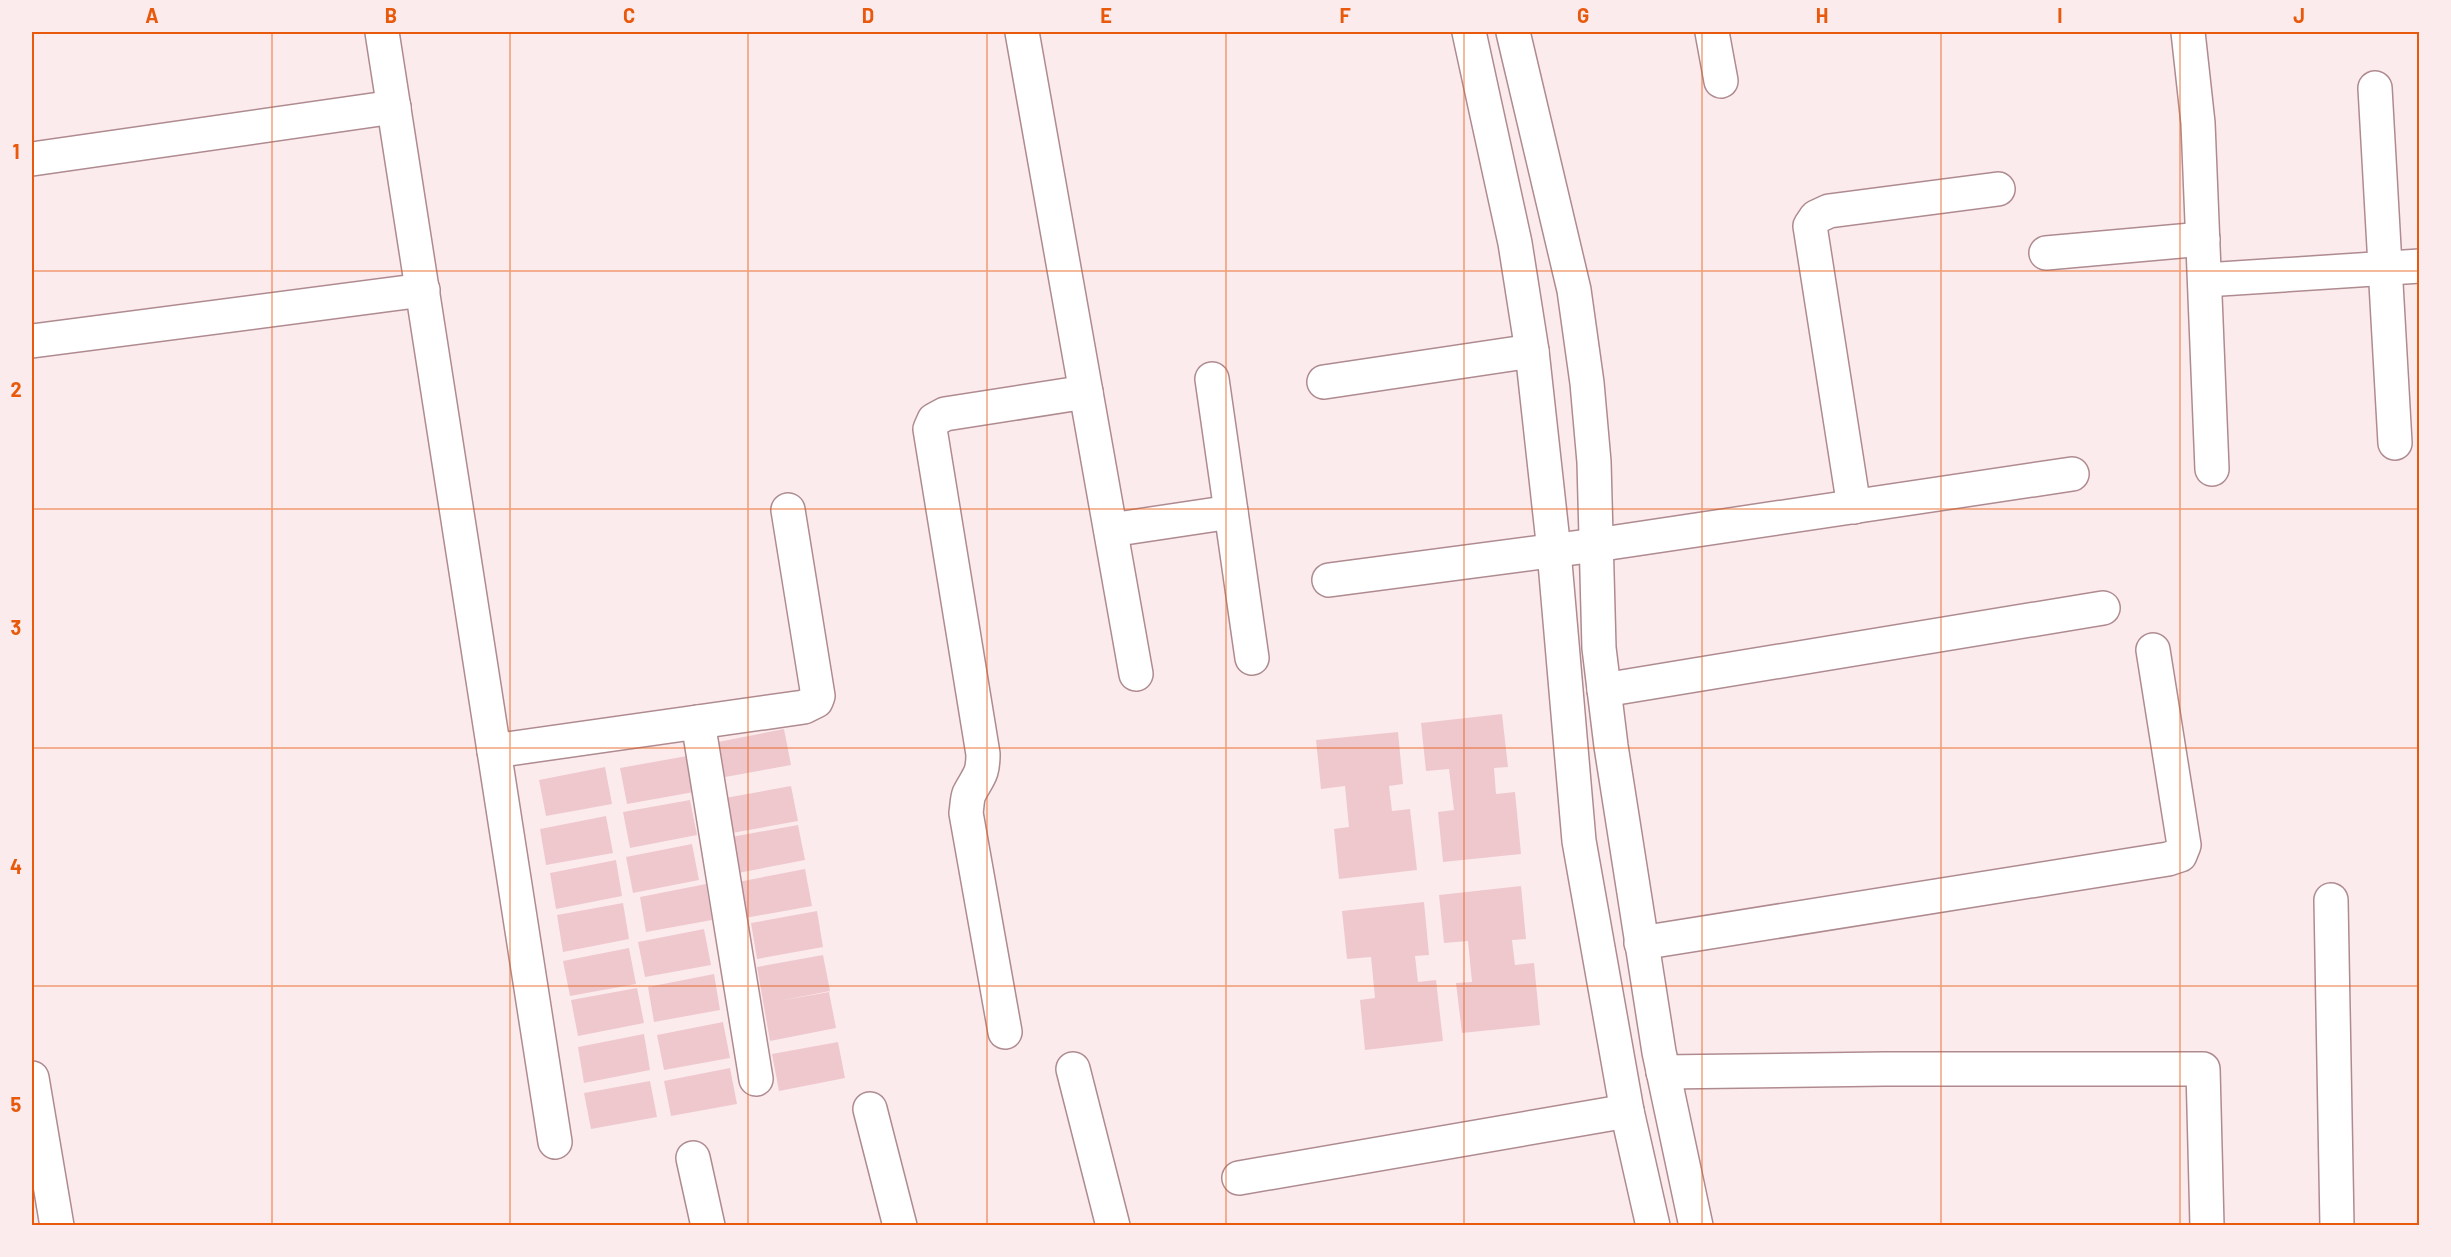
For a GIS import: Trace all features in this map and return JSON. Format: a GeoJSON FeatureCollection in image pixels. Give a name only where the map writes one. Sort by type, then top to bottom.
{"type":"FeatureCollection","features":[{"type":"Feature","properties":{"kind":"street"},"geometry":{"type":"LineString","coordinates":[[382,32],[555,1142]]}},
{"type":"Feature","properties":{"kind":"street"},"geometry":{"type":"LineString","coordinates":[[1022,32],[1136,674]]}},
{"type":"Feature","properties":{"kind":"street"},"geometry":{"type":"LineString","coordinates":[[1469,32],[1515,243],[1532,351],[1554,551],[1579,841],[1627,1111],[1653,1226]]}},
{"type":"Feature","properties":{"kind":"street"},"geometry":{"type":"LineString","coordinates":[[1514,32],[1574,290],[1587,383],[1593,451],[1599,648],[1604,690],[1641,943],[1663,1072],[1696,1226]]}},
{"type":"Feature","properties":{"kind":"street"},"geometry":{"type":"LineString","coordinates":[[1712,32],[1720,81]]}},
{"type":"Feature","properties":{"kind":"street"},"geometry":{"type":"LineString","coordinates":[[2188,32],[2198,123],[2212,469]]}},
{"type":"Feature","properties":{"kind":"street"},"geometry":{"type":"LineString","coordinates":[[2375,88],[2395,443]]}},
{"type":"Feature","properties":{"kind":"street"},"geometry":{"type":"LineString","coordinates":[[32,159],[394,107]]}},
{"type":"Feature","properties":{"kind":"street"},"geometry":{"type":"LineString","coordinates":[[1854,507],[1810,226],[1815,217],[1829,212],[1998,189]]}},
{"type":"Feature","properties":{"kind":"street"},"geometry":{"type":"LineString","coordinates":[[2046,253],[2203,239]]}},
{"type":"Feature","properties":{"kind":"street"},"geometry":{"type":"LineString","coordinates":[[2205,280],[2420,266]]}},
{"type":"Feature","properties":{"kind":"street"},"geometry":{"type":"LineString","coordinates":[[32,340],[423,290]]}},
{"type":"Feature","properties":{"kind":"street"},"geometry":{"type":"LineString","coordinates":[[1324,382],[1532,351]]}},
{"type":"Feature","properties":{"kind":"street"},"geometry":{"type":"LineString","coordinates":[[1212,379],[1252,658]]}},
{"type":"Feature","properties":{"kind":"street"},"geometry":{"type":"LineString","coordinates":[[1005,1032],[966,813],[969,795],[983,768],[983,754],[930,429],[934,420],[945,414],[1086,392]]}},
{"type":"Feature","properties":{"kind":"street"},"geometry":{"type":"LineString","coordinates":[[1329,580],[1554,551],[2072,474]]}},
{"type":"Feature","properties":{"kind":"street"},"geometry":{"type":"LineString","coordinates":[[494,751],[804,706],[816,701],[818,696],[788,510]]}},
{"type":"Feature","properties":{"kind":"street"},"geometry":{"type":"LineString","coordinates":[[1110,530],[1231,512]]}},
{"type":"Feature","properties":{"kind":"street"},"geometry":{"type":"LineString","coordinates":[[1604,690],[2103,608]]}},
{"type":"Feature","properties":{"kind":"street"},"geometry":{"type":"LineString","coordinates":[[1641,943],[2168,859],[2180,855],[2184,845],[2153,650]]}},
{"type":"Feature","properties":{"kind":"street"},"geometry":{"type":"LineString","coordinates":[[698,722],[756,1079]]}},
{"type":"Feature","properties":{"kind":"street"},"geometry":{"type":"LineString","coordinates":[[1579,841],[1626,833]]}},
{"type":"Feature","properties":{"kind":"street"},"geometry":{"type":"LineString","coordinates":[[2331,900],[2337,1226]]}},
{"type":"Feature","properties":{"kind":"street"},"geometry":{"type":"LineString","coordinates":[[1072,1069],[1113,1226]]}},
{"type":"Feature","properties":{"kind":"street"},"geometry":{"type":"LineString","coordinates":[[1663,1072],[2203,1069],[2207,1226]]}},
{"type":"Feature","properties":{"kind":"street"},"geometry":{"type":"LineString","coordinates":[[32,1078],[36,1121],[57,1226]]}},
{"type":"Feature","properties":{"kind":"street"},"geometry":{"type":"LineString","coordinates":[[870,1109],[900,1226]]}},
{"type":"Feature","properties":{"kind":"street"},"geometry":{"type":"LineString","coordinates":[[1239,1178],[1627,1111]]}},
{"type":"Feature","properties":{"kind":"street"},"geometry":{"type":"LineString","coordinates":[[693,1158],[708,1226]]}},
{"type":"Feature","properties":{"kind":"building"},"geometry":{"type":"Polygon","coordinates":[[[1502,714],[1508,767],[1494,768],[1496,794],[1515,792],[1521,854],[1443,862],[1438,812],[1454,810],[1449,769],[1426,771],[1421,723],[1502,714]]]}},
{"type":"Feature","properties":{"kind":"building"},"geometry":{"type":"Polygon","coordinates":[[[784,729],[791,765],[725,777],[718,742],[784,729]]]}},
{"type":"Feature","properties":{"kind":"building"},"geometry":{"type":"Polygon","coordinates":[[[1398,732],[1403,784],[1389,786],[1392,811],[1410,809],[1417,870],[1339,879],[1334,829],[1349,827],[1345,786],[1321,789],[1316,740],[1398,732]]]}},
{"type":"Feature","properties":{"kind":"building"},"geometry":{"type":"Polygon","coordinates":[[[687,756],[694,792],[627,804],[620,768],[687,756]]]}},
{"type":"Feature","properties":{"kind":"building"},"geometry":{"type":"Polygon","coordinates":[[[605,767],[612,804],[546,816],[539,780],[605,767]]]}},
{"type":"Feature","properties":{"kind":"building"},"geometry":{"type":"Polygon","coordinates":[[[791,786],[798,821],[732,833],[725,798],[791,786]]]}},
{"type":"Feature","properties":{"kind":"building"},"geometry":{"type":"Polygon","coordinates":[[[690,800],[697,835],[630,848],[623,812],[690,800]]]}},
{"type":"Feature","properties":{"kind":"building"},"geometry":{"type":"Polygon","coordinates":[[[606,816],[613,853],[546,865],[540,829],[606,816]]]}},
{"type":"Feature","properties":{"kind":"building"},"geometry":{"type":"Polygon","coordinates":[[[798,825],[805,860],[738,873],[731,837],[798,825]]]}},
{"type":"Feature","properties":{"kind":"building"},"geometry":{"type":"Polygon","coordinates":[[[692,844],[699,880],[633,893],[626,857],[692,844]]]}},
{"type":"Feature","properties":{"kind":"building"},"geometry":{"type":"Polygon","coordinates":[[[616,860],[622,896],[556,909],[550,873],[616,860]]]}},
{"type":"Feature","properties":{"kind":"building"},"geometry":{"type":"Polygon","coordinates":[[[805,869],[812,906],[745,918],[738,882],[805,869]]]}},
{"type":"Feature","properties":{"kind":"building"},"geometry":{"type":"Polygon","coordinates":[[[706,884],[712,920],[646,932],[640,897],[706,884]]]}},
{"type":"Feature","properties":{"kind":"building"},"geometry":{"type":"Polygon","coordinates":[[[1521,886],[1526,939],[1512,940],[1515,965],[1534,963],[1540,1025],[1462,1033],[1456,983],[1472,982],[1468,941],[1444,943],[1439,895],[1521,886]]]}},
{"type":"Feature","properties":{"kind":"building"},"geometry":{"type":"Polygon","coordinates":[[[1424,902],[1429,955],[1415,956],[1418,982],[1436,980],[1443,1041],[1365,1050],[1360,1000],[1375,998],[1371,957],[1347,959],[1342,911],[1424,902]]]}},
{"type":"Feature","properties":{"kind":"building"},"geometry":{"type":"Polygon","coordinates":[[[623,903],[629,939],[563,952],[557,915],[623,903]]]}},
{"type":"Feature","properties":{"kind":"building"},"geometry":{"type":"Polygon","coordinates":[[[817,911],[823,947],[757,959],[751,923],[817,911]]]}},
{"type":"Feature","properties":{"kind":"building"},"geometry":{"type":"Polygon","coordinates":[[[704,929],[711,965],[645,977],[638,942],[704,929]]]}},
{"type":"Feature","properties":{"kind":"building"},"geometry":{"type":"Polygon","coordinates":[[[629,948],[636,984],[570,996],[563,961],[629,948]]]}},
{"type":"Feature","properties":{"kind":"building"},"geometry":{"type":"Polygon","coordinates":[[[823,955],[830,991],[779,1001],[829,992],[836,1028],[770,1041],[757,967],[823,955]]]}},
{"type":"Feature","properties":{"kind":"building"},"geometry":{"type":"Polygon","coordinates":[[[714,974],[720,1010],[654,1022],[648,987],[714,974]]]}},
{"type":"Feature","properties":{"kind":"building"},"geometry":{"type":"Polygon","coordinates":[[[637,988],[644,1023],[578,1036],[571,1000],[637,988]]]}},
{"type":"Feature","properties":{"kind":"building"},"geometry":{"type":"Polygon","coordinates":[[[723,1022],[730,1058],[664,1070],[657,1035],[723,1022]]]}},
{"type":"Feature","properties":{"kind":"building"},"geometry":{"type":"Polygon","coordinates":[[[644,1034],[650,1070],[584,1083],[578,1047],[644,1034]]]}},
{"type":"Feature","properties":{"kind":"building"},"geometry":{"type":"Polygon","coordinates":[[[838,1042],[845,1078],[779,1091],[772,1054],[838,1042]]]}},
{"type":"Feature","properties":{"kind":"building"},"geometry":{"type":"Polygon","coordinates":[[[730,1068],[737,1104],[671,1116],[664,1081],[730,1068]]]}},
{"type":"Feature","properties":{"kind":"building"},"geometry":{"type":"Polygon","coordinates":[[[650,1081],[657,1117],[591,1129],[584,1093],[650,1081]]]}}]}
